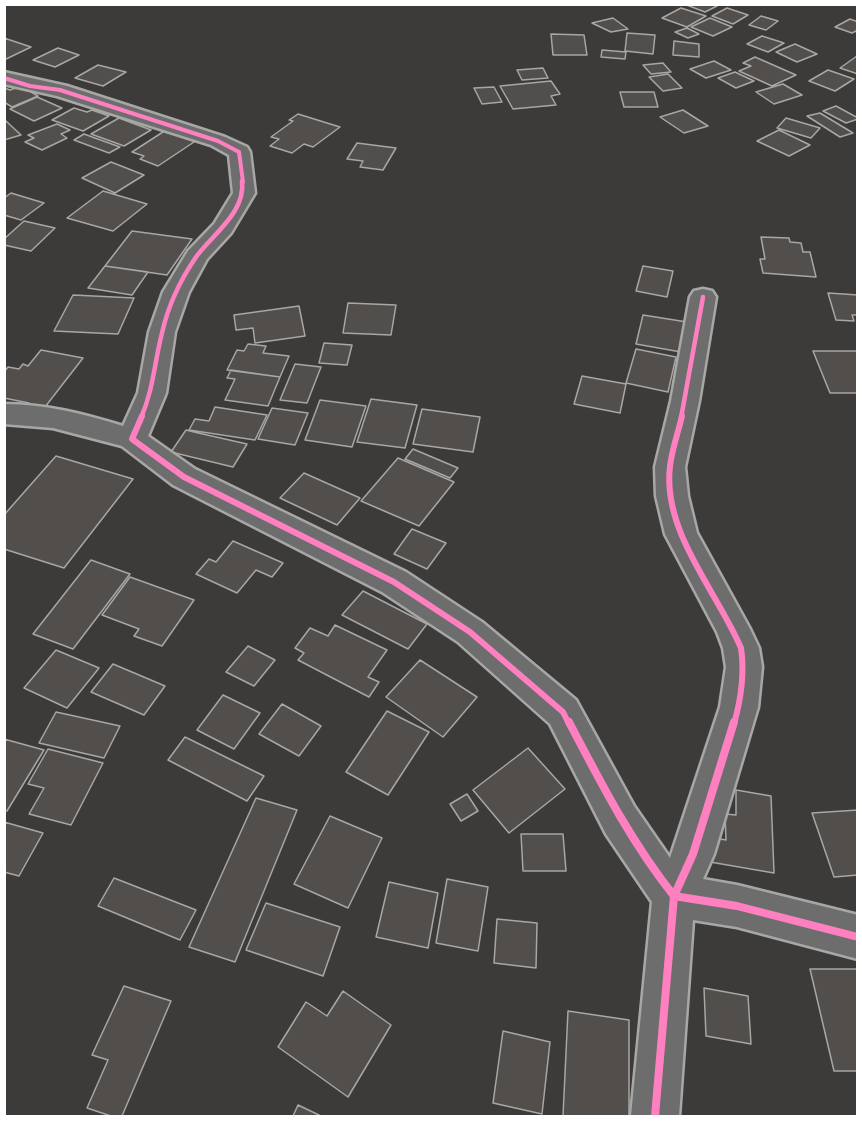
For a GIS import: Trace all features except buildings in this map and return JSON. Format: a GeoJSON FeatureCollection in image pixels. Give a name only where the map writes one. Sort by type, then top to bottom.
{"type":"FeatureCollection","features":[{"type":"Feature","properties":{"kind":"street"},"geometry":{"type":"LineString","coordinates":[[4,78],[37,87],[60,90],[218,141],[239,152],[244,193],[223,228],[197,256],[176,292],[162,332],[152,393],[132,439]]}},
{"type":"Feature","properties":{"kind":"street"},"geometry":{"type":"LineString","coordinates":[[655,1116],[674,896],[693,854],[739,707],[744,667],[741,648],[733,629],[681,534],[672,496],[670,467],[685,401],[703,297]]}},
{"type":"Feature","properties":{"kind":"street"},"geometry":{"type":"LineString","coordinates":[[11,418],[76,422],[132,439],[184,477],[394,582],[470,632],[563,712],[620,820],[647,862],[674,896],[737,906],[858,937]]}},
{"type":"Feature","properties":{"kind":"cycle path"},"geometry":{"type":"LineString","coordinates":[[4,78],[30,86],[60,90],[218,141],[239,152],[244,193],[223,228],[197,256],[176,292],[162,332],[152,393],[132,439],[184,477],[394,582],[470,632],[563,712],[620,820],[647,862],[674,896],[655,1116]]}},
{"type":"Feature","properties":{"kind":"cycle path"},"geometry":{"type":"LineString","coordinates":[[703,297],[685,401],[670,467],[672,496],[681,534],[733,629],[741,648],[744,667],[739,707],[693,854],[674,896],[737,906],[858,937]]}}]}
